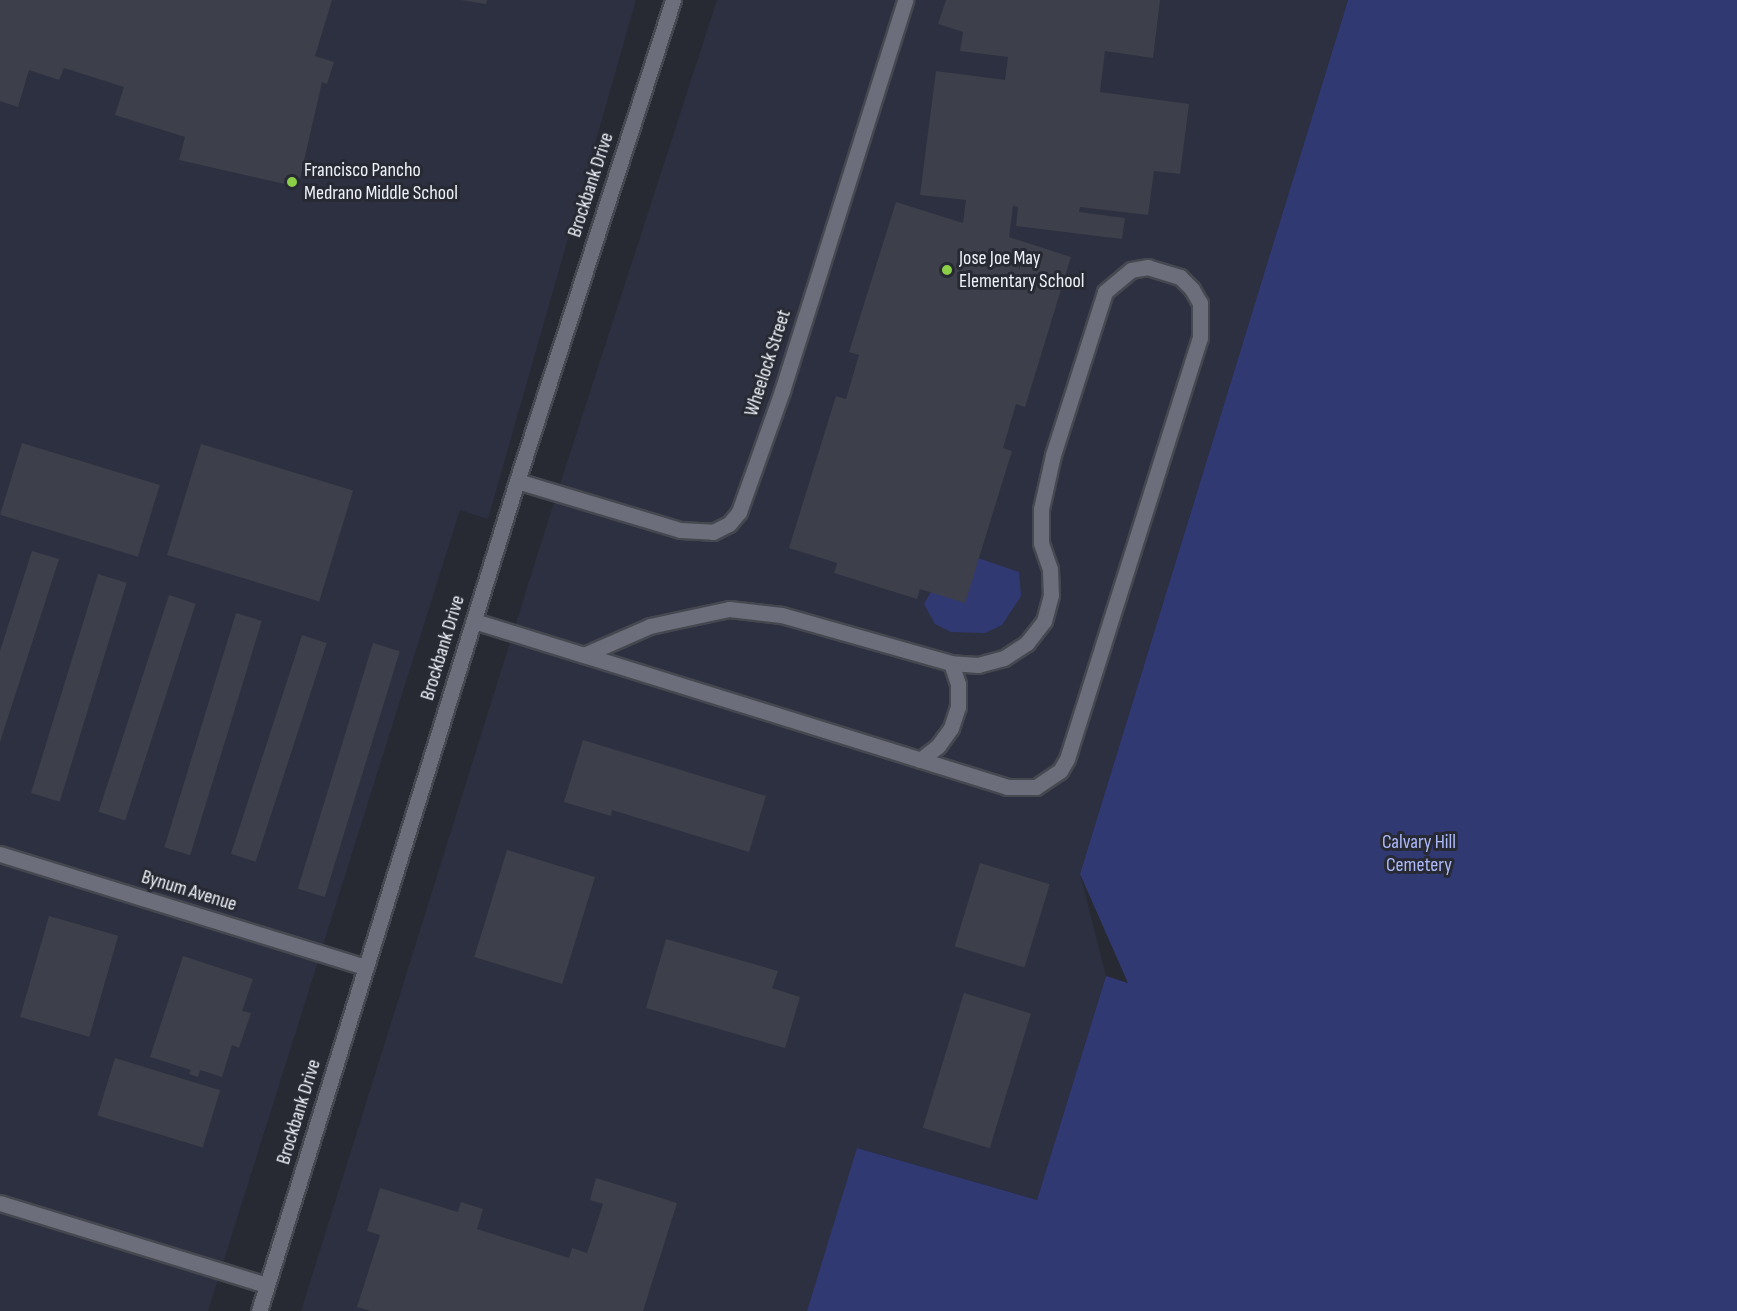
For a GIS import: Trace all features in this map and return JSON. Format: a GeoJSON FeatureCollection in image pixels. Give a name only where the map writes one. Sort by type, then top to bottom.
{"type":"FeatureCollection","features":[{"type":"Feature","properties":{"kind":"street","name":"Brockbank Drive"},"geometry":{"type":"LineString","coordinates":[[259,1311],[517,482],[673,0]]}},
{"type":"Feature","properties":{"kind":"street","name":"Wheelock Street"},"geometry":{"type":"LineString","coordinates":[[517,482],[680,530],[713,532],[729,524],[739,512],[778,402],[905,0]]}},
{"type":"Feature","properties":{"kind":"street"},"geometry":{"type":"LineString","coordinates":[[474,621],[920,760],[1021,789],[1049,781],[1067,759],[1200,338],[1200,303],[1180,277],[1148,267],[1131,270],[1105,292],[1053,455],[1041,509],[1041,543],[1050,569],[1051,596],[1044,621],[1027,643],[1004,658],[978,665],[951,663],[781,615],[729,609],[650,626],[584,655]]}},
{"type":"Feature","properties":{"kind":"street"},"geometry":{"type":"LineString","coordinates":[[920,760],[938,747],[954,717],[958,684],[951,663]]}},
{"type":"Feature","properties":{"kind":"street","name":"Bynum Avenue"},"geometry":{"type":"LineString","coordinates":[[0,854],[366,967]]}},
{"type":"Feature","properties":{"kind":"street"},"geometry":{"type":"LineString","coordinates":[[0,1203],[267,1285]]}},
{"type":"Feature","properties":{"kind":"shaded area"},"geometry":{"type":"Polygon","coordinates":[[[0,0],[636,0],[488,519],[460,510],[208,1311],[0,1311],[0,0]]]}},
{"type":"Feature","properties":{"kind":"shaded area"},"geometry":{"type":"Polygon","coordinates":[[[717,0],[1348,0],[1080,874],[1106,976],[1037,1200],[858,1148],[807,1311],[301,1311],[542,540],[717,0]]]}},
{"type":"Feature","properties":{"kind":"green space","name":"Calvary Hill Cemetery"},"geometry":{"type":"Polygon","coordinates":[[[1348,0],[1737,0],[1737,1311],[807,1311],[857,1148],[1037,1200],[1106,976],[1128,983],[1080,874],[1348,0]]]}},
{"type":"Feature","properties":{"kind":"green space"},"geometry":{"type":"Polygon","coordinates":[[[978,558],[1019,572],[1021,596],[1002,625],[985,633],[951,632],[935,624],[924,604],[931,592],[978,558]]]}},
{"type":"Feature","properties":{"kind":"building"},"geometry":{"type":"Polygon","coordinates":[[[0,0],[332,0],[315,56],[334,62],[327,84],[322,82],[298,187],[179,160],[185,137],[115,115],[124,87],[64,68],[59,80],[29,70],[18,107],[0,101],[0,0]]]}},
{"type":"Feature","properties":{"kind":"building"},"geometry":{"type":"Polygon","coordinates":[[[461,0],[487,0],[486,4],[461,0]]]}},
{"type":"Feature","properties":{"kind":"building"},"geometry":{"type":"Polygon","coordinates":[[[946,0],[1160,0],[1153,58],[1105,51],[1100,92],[1189,104],[1180,174],[1154,171],[1148,215],[1080,207],[1079,212],[1125,218],[1122,239],[1016,226],[1018,207],[1013,206],[1009,237],[1071,257],[1025,407],[1016,404],[1003,448],[1012,451],[965,603],[920,589],[917,599],[834,573],[837,563],[789,548],[836,396],[846,399],[859,355],[849,352],[896,202],[963,223],[966,200],[920,195],[936,71],[1005,80],[1008,57],[960,51],[963,32],[938,24],[946,0]]]}},
{"type":"Feature","properties":{"kind":"building"},"geometry":{"type":"Polygon","coordinates":[[[22,443],[160,485],[138,557],[0,515],[22,443]]]}},
{"type":"Feature","properties":{"kind":"building"},"geometry":{"type":"Polygon","coordinates":[[[201,444],[353,490],[319,601],[167,555],[201,444]]]}},
{"type":"Feature","properties":{"kind":"building"},"geometry":{"type":"Polygon","coordinates":[[[32,551],[59,559],[0,742],[0,651],[32,551]]]}},
{"type":"Feature","properties":{"kind":"building"},"geometry":{"type":"Polygon","coordinates":[[[98,574],[127,583],[60,802],[31,793],[98,574]]]}},
{"type":"Feature","properties":{"kind":"building"},"geometry":{"type":"Polygon","coordinates":[[[169,595],[196,604],[125,820],[99,812],[169,595]]]}},
{"type":"Feature","properties":{"kind":"building"},"geometry":{"type":"Polygon","coordinates":[[[236,613],[262,621],[190,855],[164,847],[236,613]]]}},
{"type":"Feature","properties":{"kind":"building"},"geometry":{"type":"Polygon","coordinates":[[[302,635],[327,643],[256,862],[231,854],[302,635]]]}},
{"type":"Feature","properties":{"kind":"building"},"geometry":{"type":"Polygon","coordinates":[[[373,643],[400,651],[325,897],[298,889],[373,643]]]}},
{"type":"Feature","properties":{"kind":"building"},"geometry":{"type":"Polygon","coordinates":[[[583,740],[766,796],[749,852],[612,810],[611,816],[564,802],[583,740]]]}},
{"type":"Feature","properties":{"kind":"building"},"geometry":{"type":"Polygon","coordinates":[[[507,850],[595,877],[562,984],[474,957],[507,850]]]}},
{"type":"Feature","properties":{"kind":"building"},"geometry":{"type":"Polygon","coordinates":[[[980,863],[1050,884],[1024,968],[955,946],[980,863]]]}},
{"type":"Feature","properties":{"kind":"building"},"geometry":{"type":"Polygon","coordinates":[[[49,916],[118,936],[89,1037],[20,1017],[49,916]]]}},
{"type":"Feature","properties":{"kind":"building"},"geometry":{"type":"Polygon","coordinates":[[[666,939],[778,971],[772,988],[800,997],[785,1048],[646,1008],[666,939]]]}},
{"type":"Feature","properties":{"kind":"building"},"geometry":{"type":"Polygon","coordinates":[[[183,956],[253,979],[242,1011],[251,1013],[239,1048],[232,1045],[222,1077],[200,1070],[198,1077],[189,1074],[191,1070],[150,1057],[183,956]]]}},
{"type":"Feature","properties":{"kind":"building"},"geometry":{"type":"Polygon","coordinates":[[[964,993],[1031,1013],[990,1148],[923,1128],[964,993]]]}},
{"type":"Feature","properties":{"kind":"building"},"geometry":{"type":"Polygon","coordinates":[[[115,1058],[220,1090],[203,1148],[97,1115],[115,1058]]]}},
{"type":"Feature","properties":{"kind":"building"},"geometry":{"type":"Polygon","coordinates":[[[596,1178],[677,1203],[643,1311],[371,1311],[357,1307],[380,1235],[367,1231],[380,1188],[458,1212],[461,1202],[483,1209],[477,1229],[569,1258],[572,1248],[587,1253],[603,1204],[590,1200],[596,1178]]]}},
{"type":"Feature","properties":{"kind":"place","name":"Francisco Pancho Medrano Middle School"},"geometry":{"type":"Point","coordinates":[292,182]}},
{"type":"Feature","properties":{"kind":"place","name":"Jose Joe May Elementary School"},"geometry":{"type":"Point","coordinates":[947,270]}}]}
